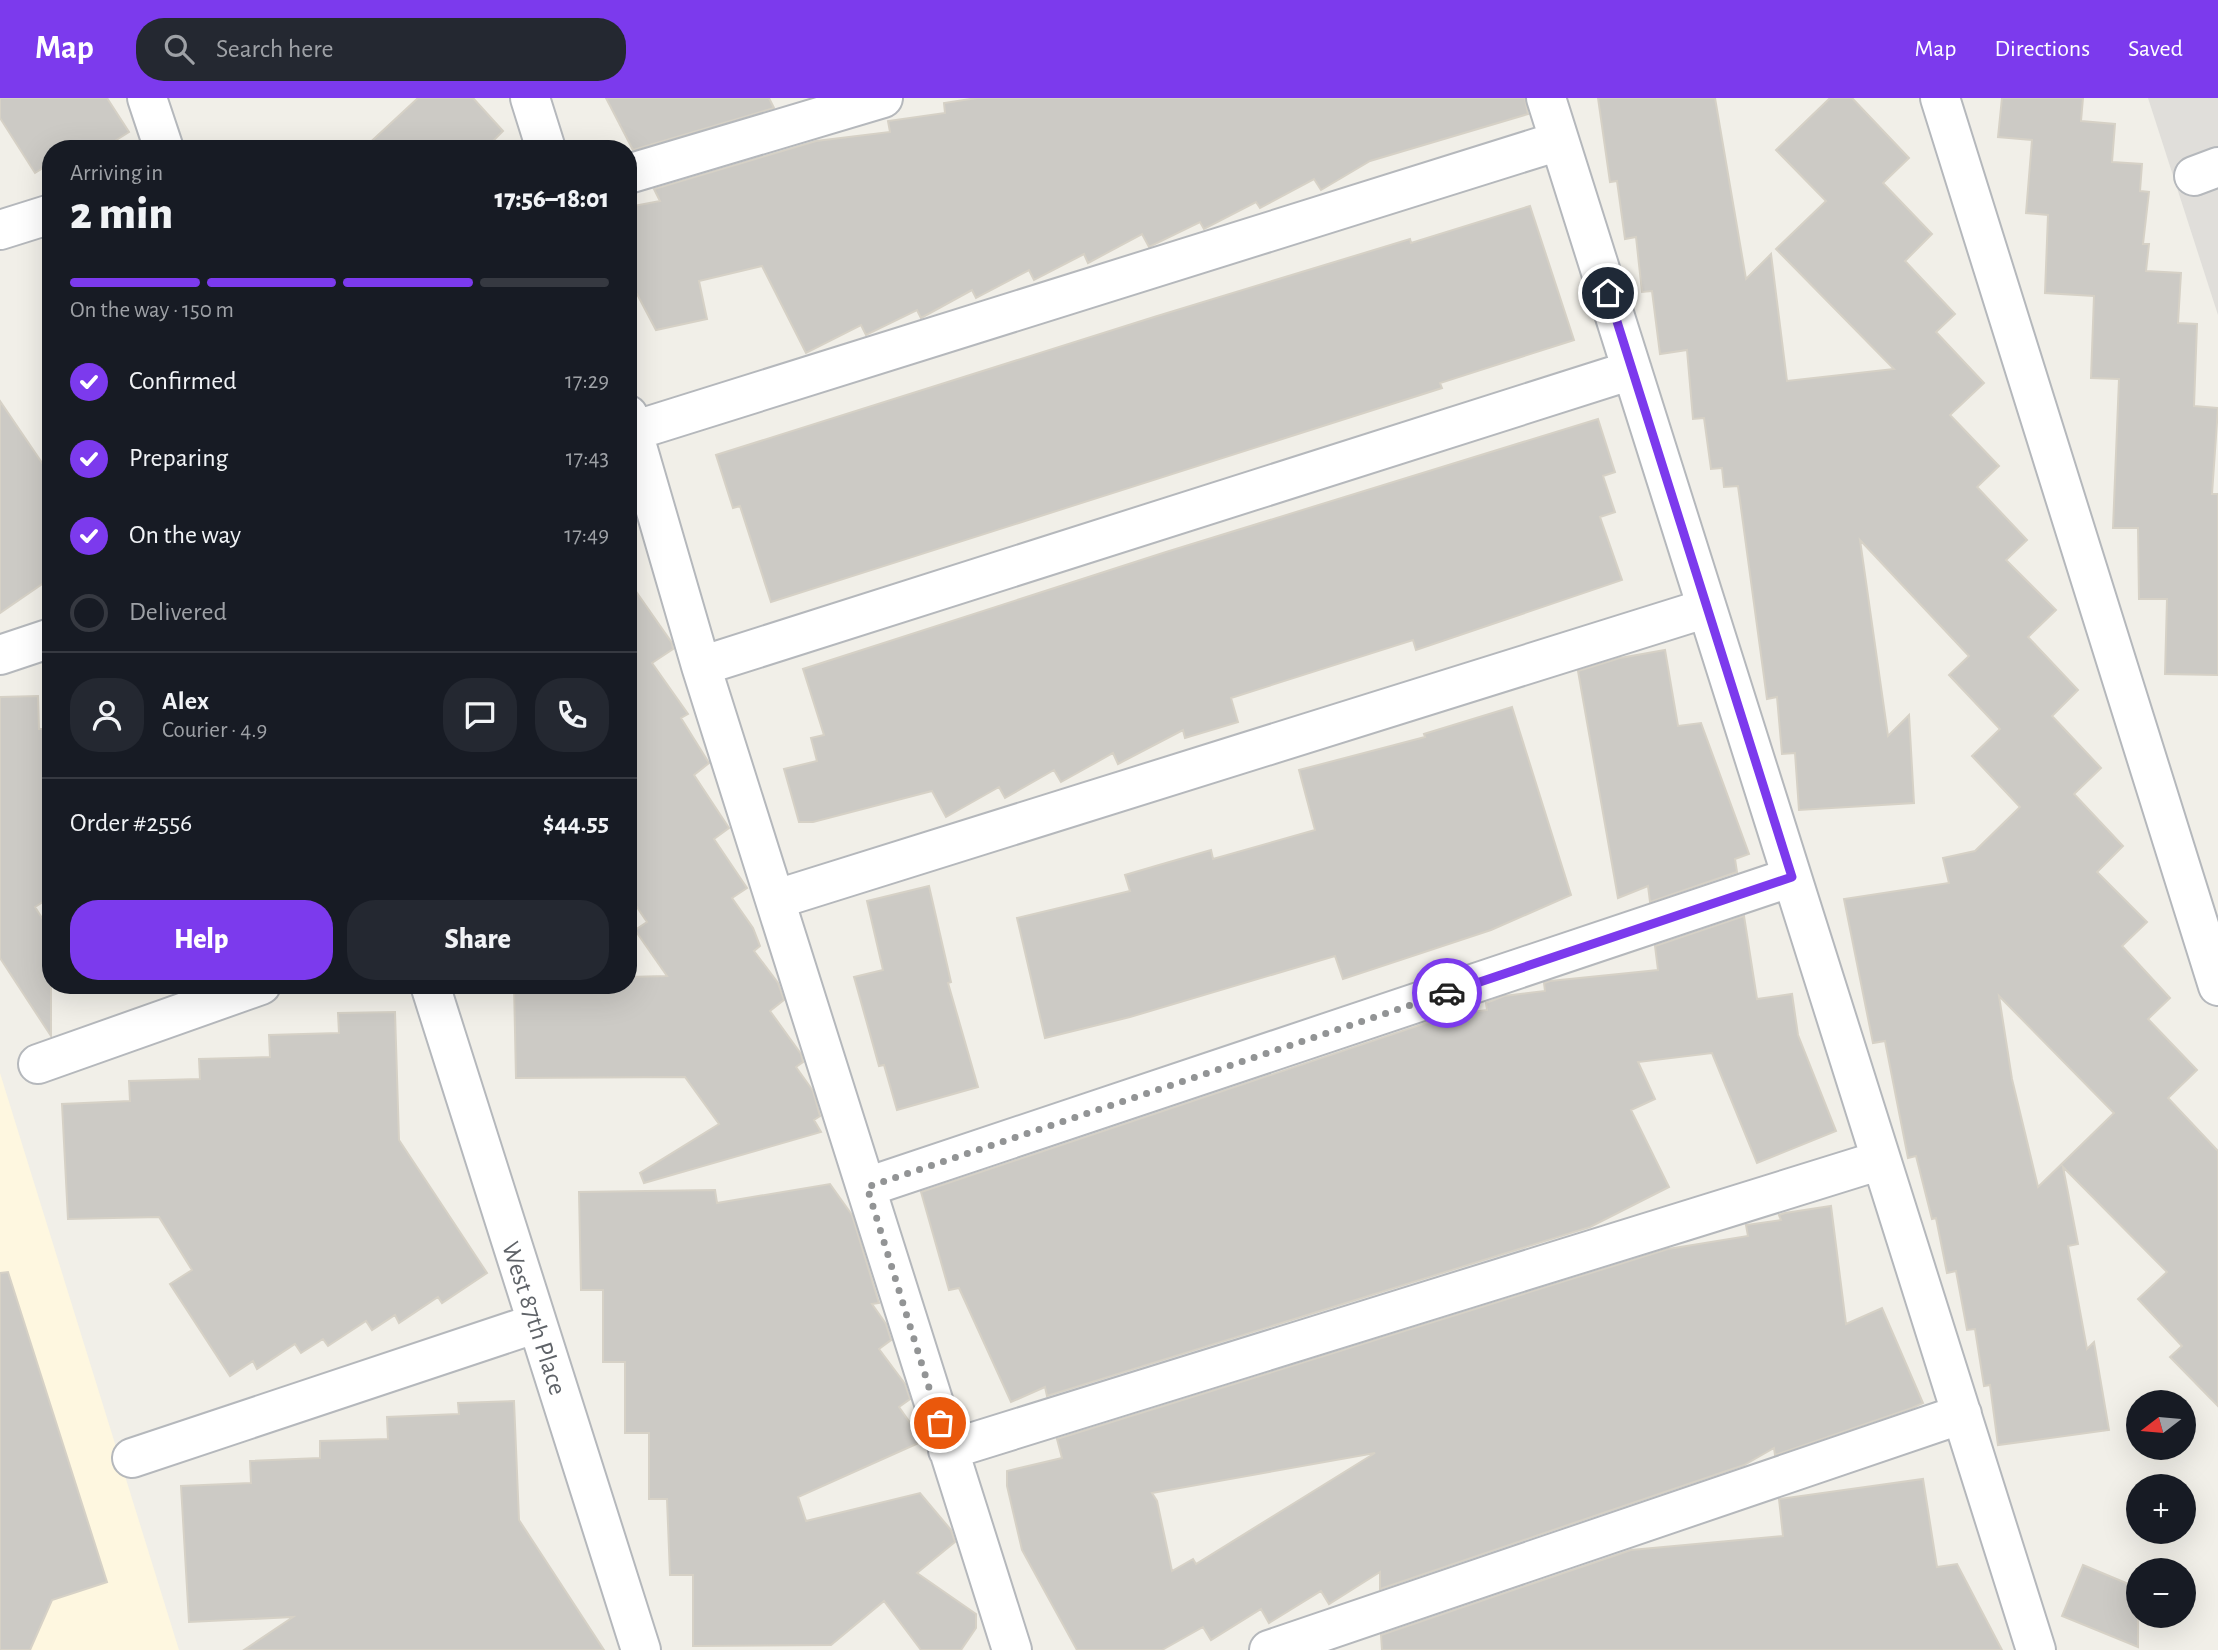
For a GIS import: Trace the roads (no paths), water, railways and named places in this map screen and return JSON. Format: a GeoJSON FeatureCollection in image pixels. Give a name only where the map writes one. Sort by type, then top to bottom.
{"type":"FeatureCollection","features":[{"type":"Feature","properties":{"kind":"street"},"geometry":{"type":"LineString","coordinates":[[147,98],[161,140]]}},
{"type":"Feature","properties":{"kind":"street"},"geometry":{"type":"LineString","coordinates":[[530,98],[543,140]]}},
{"type":"Feature","properties":{"kind":"street"},"geometry":{"type":"LineString","coordinates":[[637,171],[883,98]]}},
{"type":"Feature","properties":{"kind":"street"},"geometry":{"type":"LineString","coordinates":[[1546,98],[2036,1650]]}},
{"type":"Feature","properties":{"kind":"street"},"geometry":{"type":"LineString","coordinates":[[1940,98],[2218,986]]}},
{"type":"Feature","properties":{"kind":"street"},"geometry":{"type":"LineString","coordinates":[[637,421],[1559,141]]}},
{"type":"Feature","properties":{"kind":"street"},"geometry":{"type":"LineString","coordinates":[[0,230],[42,217]]}},
{"type":"Feature","properties":{"kind":"street"},"geometry":{"type":"LineString","coordinates":[[701,666],[1632,370]]}},
{"type":"Feature","properties":{"kind":"street"},"geometry":{"type":"LineString","coordinates":[[637,444],[701,666],[777,899],[1012,1650]]}},
{"type":"Feature","properties":{"kind":"street"},"geometry":{"type":"LineString","coordinates":[[777,899],[1707,608]]}},
{"type":"Feature","properties":{"kind":"street"},"geometry":{"type":"LineString","coordinates":[[0,655],[42,641]]}},
{"type":"Feature","properties":{"kind":"street"},"geometry":{"type":"LineString","coordinates":[[867,1187],[1792,877]]}},
{"type":"Feature","properties":{"kind":"street"},"geometry":{"type":"LineString","coordinates":[[38,1064],[236,994]]}},
{"type":"Feature","properties":{"kind":"street","name":"West 87th Place"},"geometry":{"type":"LineString","coordinates":[[433,994],[641,1650]]}},
{"type":"Feature","properties":{"kind":"street"},"geometry":{"type":"LineString","coordinates":[[948,1450],[1881,1160]]}},
{"type":"Feature","properties":{"kind":"street"},"geometry":{"type":"LineString","coordinates":[[132,1458],[537,1323]]}},
{"type":"Feature","properties":{"kind":"street"},"geometry":{"type":"LineString","coordinates":[[1269,1650],[1962,1414]]}}]}
